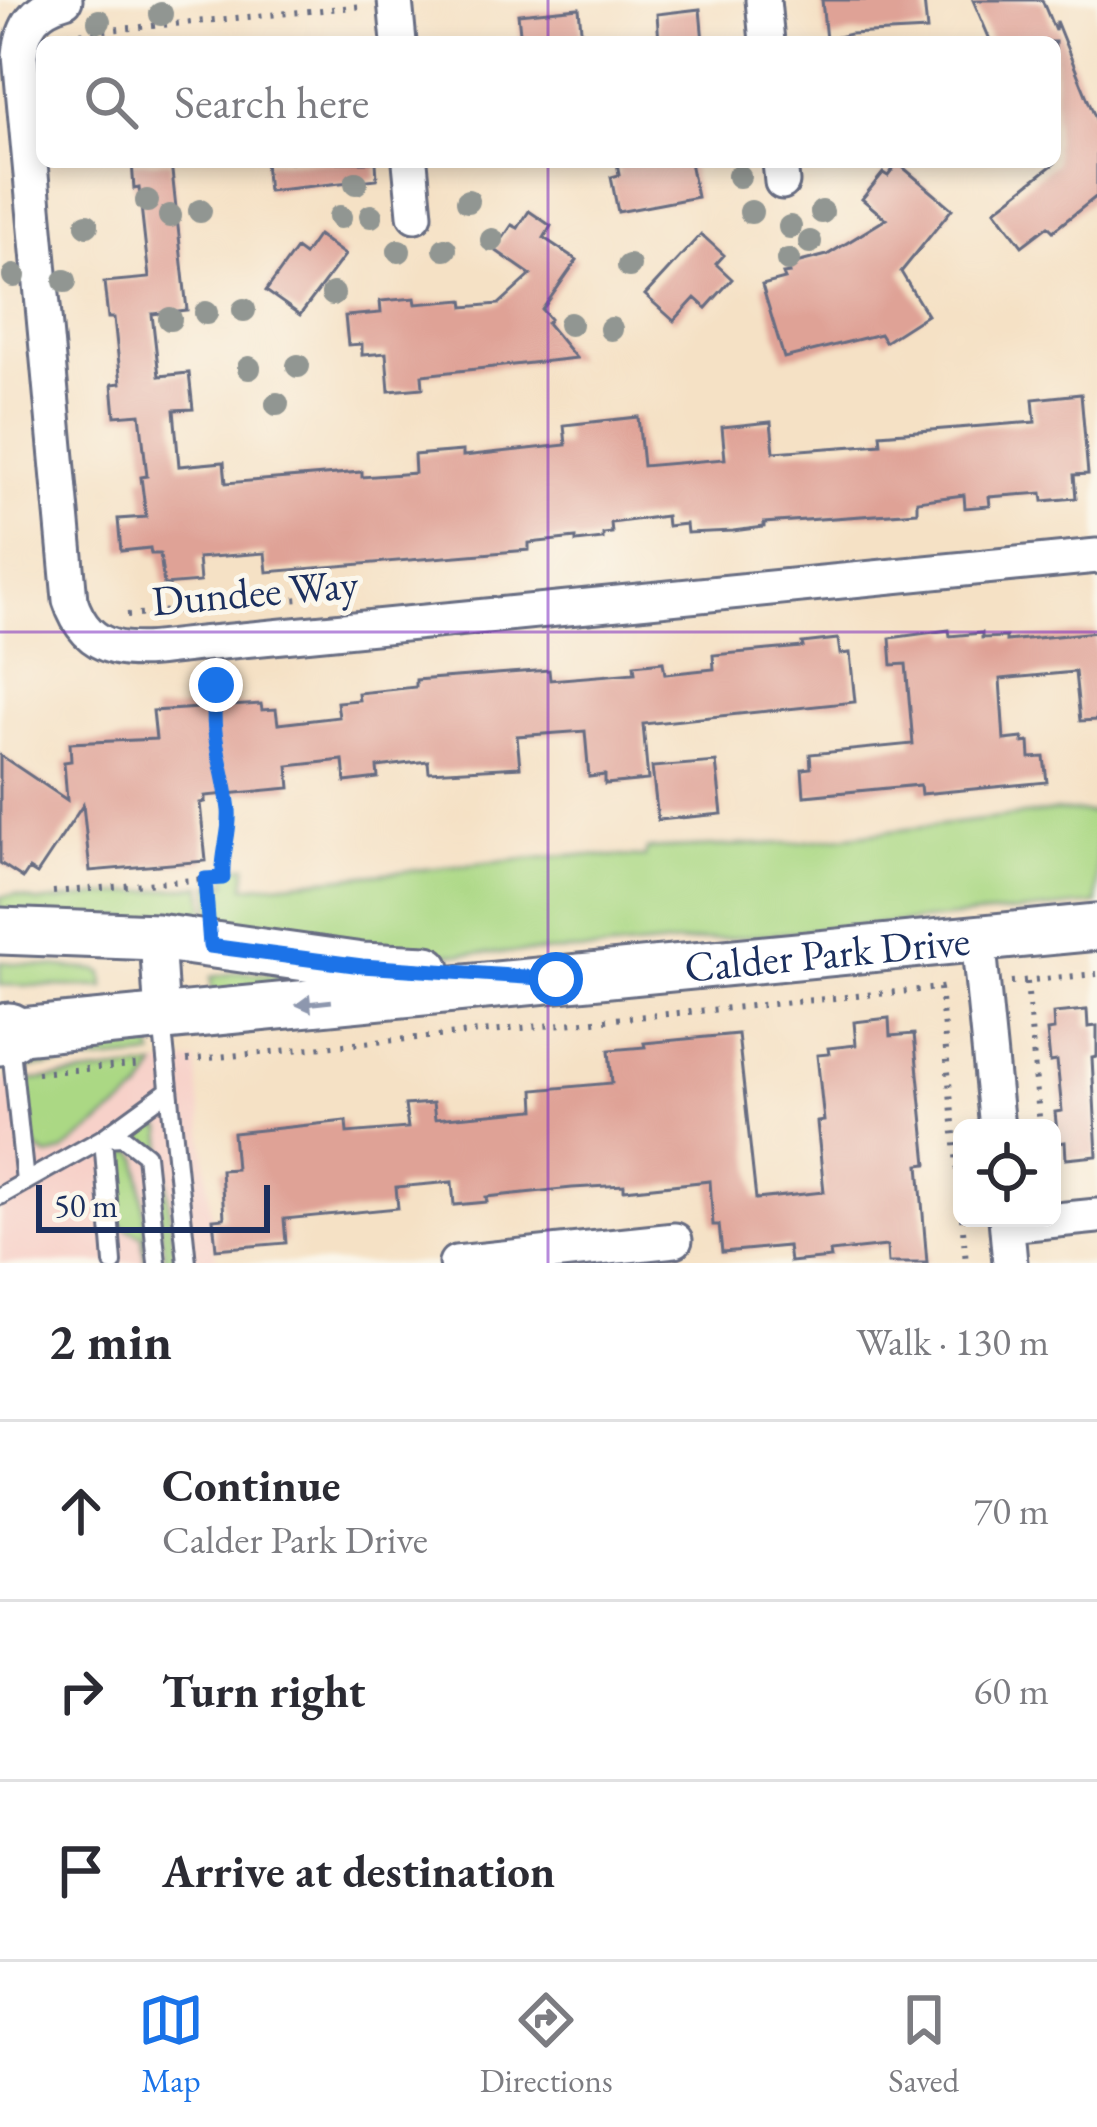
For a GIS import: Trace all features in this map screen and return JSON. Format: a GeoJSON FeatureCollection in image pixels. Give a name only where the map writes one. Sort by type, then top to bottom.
{"type":"FeatureCollection","features":[{"type":"Feature","properties":{"kind":"street","name":"Dundee Way"},"geometry":{"type":"LineString","coordinates":[[65,0],[41,9],[30,20],[22,34],[20,55],[70,600],[76,620],[102,646],[212,644],[1097,556]]}},
{"type":"Feature","properties":{"kind":"street"},"geometry":{"type":"LineString","coordinates":[[763,0],[766,36]]}},
{"type":"Feature","properties":{"kind":"street"},"geometry":{"type":"LineString","coordinates":[[395,2],[398,36]]}},
{"type":"Feature","properties":{"kind":"street"},"geometry":{"type":"LineString","coordinates":[[411,168],[416,215]]}},
{"type":"Feature","properties":{"kind":"street","name":"Calder Park Drive"},"geometry":{"type":"LineString","coordinates":[[6,1044],[164,1040],[556,979],[1097,927]]}},
{"type":"Feature","properties":{"kind":"street","name":"Calder Park Drive"},"geometry":{"type":"LineString","coordinates":[[0,931],[157,937],[362,966],[556,979]]}},
{"type":"Feature","properties":{"kind":"street"},"geometry":{"type":"LineString","coordinates":[[157,937],[164,1040]]}},
{"type":"Feature","properties":{"kind":"street"},"geometry":{"type":"LineString","coordinates":[[978,937],[996,1119]]}},
{"type":"Feature","properties":{"kind":"street"},"geometry":{"type":"LineString","coordinates":[[1061,1218],[1097,1216]]}},
{"type":"Feature","properties":{"kind":"street"},"geometry":{"type":"LineString","coordinates":[[1007,1227],[1010,1263]]}},
{"type":"Feature","properties":{"kind":"street"},"geometry":{"type":"LineString","coordinates":[[456,1263],[675,1240]]}},
{"type":"Feature","properties":{"kind":"lane"},"geometry":{"type":"LineString","coordinates":[[164,1040],[187,1263]]}},
{"type":"Feature","properties":{"kind":"lane"},"geometry":{"type":"LineString","coordinates":[[6,1044],[25,1182]]}},
{"type":"Feature","properties":{"kind":"lane"},"geometry":{"type":"LineString","coordinates":[[0,1196],[103,1138],[170,1090]]}},
{"type":"Feature","properties":{"kind":"lane"},"geometry":{"type":"LineString","coordinates":[[103,1138],[123,1137],[146,1155],[157,1263]]}},
{"type":"Feature","properties":{"kind":"lane"},"geometry":{"type":"LineString","coordinates":[[103,1138],[113,1263]]}},
{"type":"Feature","properties":{"kind":"path"},"geometry":{"type":"LineString","coordinates":[[65,36],[395,2]]}},
{"type":"Feature","properties":{"kind":"path"},"geometry":{"type":"LineString","coordinates":[[121,615],[325,596]]}},
{"type":"Feature","properties":{"kind":"path"},"geometry":{"type":"LineString","coordinates":[[36,894],[223,878],[221,861],[230,817],[212,736],[216,685],[208,607]]}},
{"type":"Feature","properties":{"kind":"path"},"geometry":{"type":"LineString","coordinates":[[205,879],[210,946]]}},
{"type":"Feature","properties":{"kind":"path"},"geometry":{"type":"LineString","coordinates":[[1039,1119],[1027,980],[1097,974]]}},
{"type":"Feature","properties":{"kind":"path"},"geometry":{"type":"LineString","coordinates":[[6,1044],[164,1040],[940,988],[953,1123]]}},
{"type":"Feature","properties":{"kind":"path"},"geometry":{"type":"LineString","coordinates":[[963,1227],[966,1263]]}},
{"type":"Feature","properties":{"kind":"shaded area"},"geometry":{"type":"Polygon","coordinates":[[[196,1061],[216,1263],[0,1263],[0,1080],[196,1061]]]}},
{"type":"Feature","properties":{"kind":"green space"},"geometry":{"type":"Polygon","coordinates":[[[1057,811],[1097,813],[1097,904],[604,950],[457,954],[368,949],[211,928],[210,885],[227,884],[227,868],[246,866],[245,887],[567,855],[645,857],[647,849],[792,843],[1057,811]]]}},
{"type":"Feature","properties":{"kind":"green space"},"geometry":{"type":"Polygon","coordinates":[[[202,886],[206,916],[199,916],[197,925],[0,912],[0,897],[15,895],[39,902],[202,886]]]}},
{"type":"Feature","properties":{"kind":"green space"},"geometry":{"type":"Polygon","coordinates":[[[0,962],[96,970],[103,973],[104,987],[0,985],[0,962]]]}},
{"type":"Feature","properties":{"kind":"green space"},"geometry":{"type":"Polygon","coordinates":[[[240,972],[354,982],[212,994],[211,977],[240,972]]]}},
{"type":"Feature","properties":{"kind":"green space"},"geometry":{"type":"Polygon","coordinates":[[[146,1040],[154,1056],[24,1068],[28,1052],[89,1046],[94,1050],[94,1046],[146,1040]]]}},
{"type":"Feature","properties":{"kind":"green space"},"geometry":{"type":"Polygon","coordinates":[[[156,1067],[142,1091],[62,1152],[48,1156],[32,1146],[25,1081],[156,1067]]]}},
{"type":"Feature","properties":{"kind":"green space"},"geometry":{"type":"Polygon","coordinates":[[[152,1123],[162,1129],[174,1263],[165,1263],[154,1154],[138,1133],[152,1123]]]}},
{"type":"Feature","properties":{"kind":"green space"},"geometry":{"type":"Polygon","coordinates":[[[127,1152],[139,1158],[148,1263],[142,1236],[112,1221],[111,1192],[127,1152]]]}},
{"type":"Feature","properties":{"kind":"building"},"geometry":{"type":"Polygon","coordinates":[[[822,0],[924,0],[927,30],[826,36],[822,0]]]}},
{"type":"Feature","properties":{"kind":"building"},"geometry":{"type":"Polygon","coordinates":[[[973,0],[1042,0],[1055,31],[1056,21],[1097,122],[1097,196],[1053,231],[1048,226],[1022,246],[995,210],[1049,168],[1061,168],[1061,36],[988,36],[973,0]]]}},
{"type":"Feature","properties":{"kind":"building"},"geometry":{"type":"Polygon","coordinates":[[[579,8],[582,36],[520,36],[518,14],[579,8]]]}},
{"type":"Feature","properties":{"kind":"building"},"geometry":{"type":"Polygon","coordinates":[[[700,9],[702,36],[659,36],[657,14],[700,9]]]}},
{"type":"Feature","properties":{"kind":"building"},"geometry":{"type":"Polygon","coordinates":[[[132,168],[172,168],[187,310],[152,314],[159,376],[189,373],[193,409],[174,410],[179,466],[224,462],[226,483],[362,472],[362,477],[415,473],[414,455],[463,451],[463,456],[566,445],[564,425],[638,417],[643,466],[725,459],[722,427],[771,422],[774,452],[881,444],[880,434],[1035,422],[1033,399],[1081,394],[1088,474],[1074,475],[1076,498],[1043,501],[1042,493],[989,497],[990,506],[965,508],[964,495],[917,501],[917,512],[764,523],[764,527],[733,531],[687,533],[686,524],[667,526],[666,516],[611,523],[612,533],[603,534],[603,539],[529,543],[529,550],[267,572],[265,553],[198,558],[200,582],[164,585],[160,554],[151,554],[150,548],[121,551],[118,519],[146,517],[140,414],[115,416],[112,384],[121,383],[114,318],[108,318],[104,282],[149,278],[139,188],[134,189],[132,168]]]}},
{"type":"Feature","properties":{"kind":"building"},"geometry":{"type":"Polygon","coordinates":[[[266,168],[376,168],[377,179],[268,191],[266,168]]]}},
{"type":"Feature","properties":{"kind":"building"},"geometry":{"type":"Polygon","coordinates":[[[618,168],[691,168],[697,197],[618,212],[611,177],[619,175],[618,168]]]}},
{"type":"Feature","properties":{"kind":"building"},"geometry":{"type":"Polygon","coordinates":[[[894,168],[904,168],[952,209],[901,272],[927,315],[885,342],[880,334],[784,358],[762,285],[785,279],[783,274],[790,273],[788,265],[827,255],[886,219],[862,199],[883,173],[888,176],[894,168]]]}},
{"type":"Feature","properties":{"kind":"building"},"geometry":{"type":"Polygon","coordinates":[[[529,211],[551,226],[544,238],[577,260],[542,310],[576,358],[422,375],[423,388],[389,391],[386,353],[362,355],[362,344],[348,345],[345,316],[381,313],[380,301],[415,298],[416,304],[463,300],[464,307],[499,304],[531,275],[495,250],[512,225],[518,228],[529,211]]]}},
{"type":"Feature","properties":{"kind":"building"},"geometry":{"type":"Polygon","coordinates":[[[701,234],[724,255],[716,264],[732,279],[706,308],[695,298],[674,321],[645,295],[701,234]]]}},
{"type":"Feature","properties":{"kind":"building"},"geometry":{"type":"Polygon","coordinates":[[[318,235],[345,255],[300,315],[266,291],[296,249],[304,255],[318,235]]]}},
{"type":"Feature","properties":{"kind":"building"},"geometry":{"type":"Polygon","coordinates":[[[949,630],[950,636],[982,633],[982,638],[1006,637],[1006,641],[1097,632],[1097,720],[1080,721],[1075,672],[1000,679],[1004,740],[1029,742],[1030,758],[1044,757],[1047,782],[921,794],[920,785],[804,796],[802,769],[811,768],[810,754],[913,744],[906,664],[892,665],[890,638],[949,630]]]}},
{"type":"Feature","properties":{"kind":"building"},"geometry":{"type":"Polygon","coordinates":[[[838,639],[840,654],[850,653],[855,702],[643,724],[648,780],[605,784],[605,775],[589,777],[585,731],[517,736],[520,767],[429,772],[428,761],[377,767],[378,778],[345,782],[343,760],[288,766],[290,788],[205,796],[200,803],[206,861],[90,871],[83,805],[37,874],[29,869],[23,878],[0,863],[0,755],[67,800],[64,762],[71,761],[70,743],[156,739],[153,711],[261,704],[262,710],[276,709],[278,724],[339,717],[337,702],[359,700],[358,693],[416,687],[416,680],[549,670],[550,680],[635,673],[634,665],[663,662],[665,674],[714,669],[713,655],[838,639]]]}},
{"type":"Feature","properties":{"kind":"building"},"geometry":{"type":"Polygon","coordinates":[[[716,762],[722,814],[658,820],[652,767],[716,762]]]}},
{"type":"Feature","properties":{"kind":"building"},"geometry":{"type":"Polygon","coordinates":[[[1087,1010],[1088,1027],[1097,1026],[1097,1057],[1092,1058],[1097,1156],[1066,1159],[1061,1119],[1056,1119],[1055,1112],[1062,1111],[1057,1061],[1050,1062],[1047,1031],[1054,1030],[1053,1013],[1087,1010]]]}},
{"type":"Feature","properties":{"kind":"building"},"geometry":{"type":"Polygon","coordinates":[[[889,1018],[890,1036],[914,1034],[927,1164],[919,1165],[927,1263],[888,1263],[887,1246],[790,1262],[788,1246],[722,1252],[719,1225],[713,1225],[710,1181],[624,1190],[624,1185],[572,1188],[454,1205],[452,1182],[396,1187],[398,1208],[284,1219],[286,1243],[216,1249],[213,1219],[224,1218],[221,1170],[236,1169],[233,1133],[346,1121],[347,1133],[408,1128],[405,1105],[433,1103],[435,1119],[535,1110],[534,1090],[612,1083],[609,1050],[738,1034],[756,1199],[824,1192],[817,1122],[824,1121],[817,1055],[829,1054],[828,1048],[856,1045],[854,1022],[889,1018]]]}},
{"type":"Feature","properties":{"kind":"route"},"geometry":{"type":"LineString","coordinates":[[216,685],[212,736],[230,817],[221,861],[223,878],[205,879],[210,946],[362,966],[556,979]]}}]}
